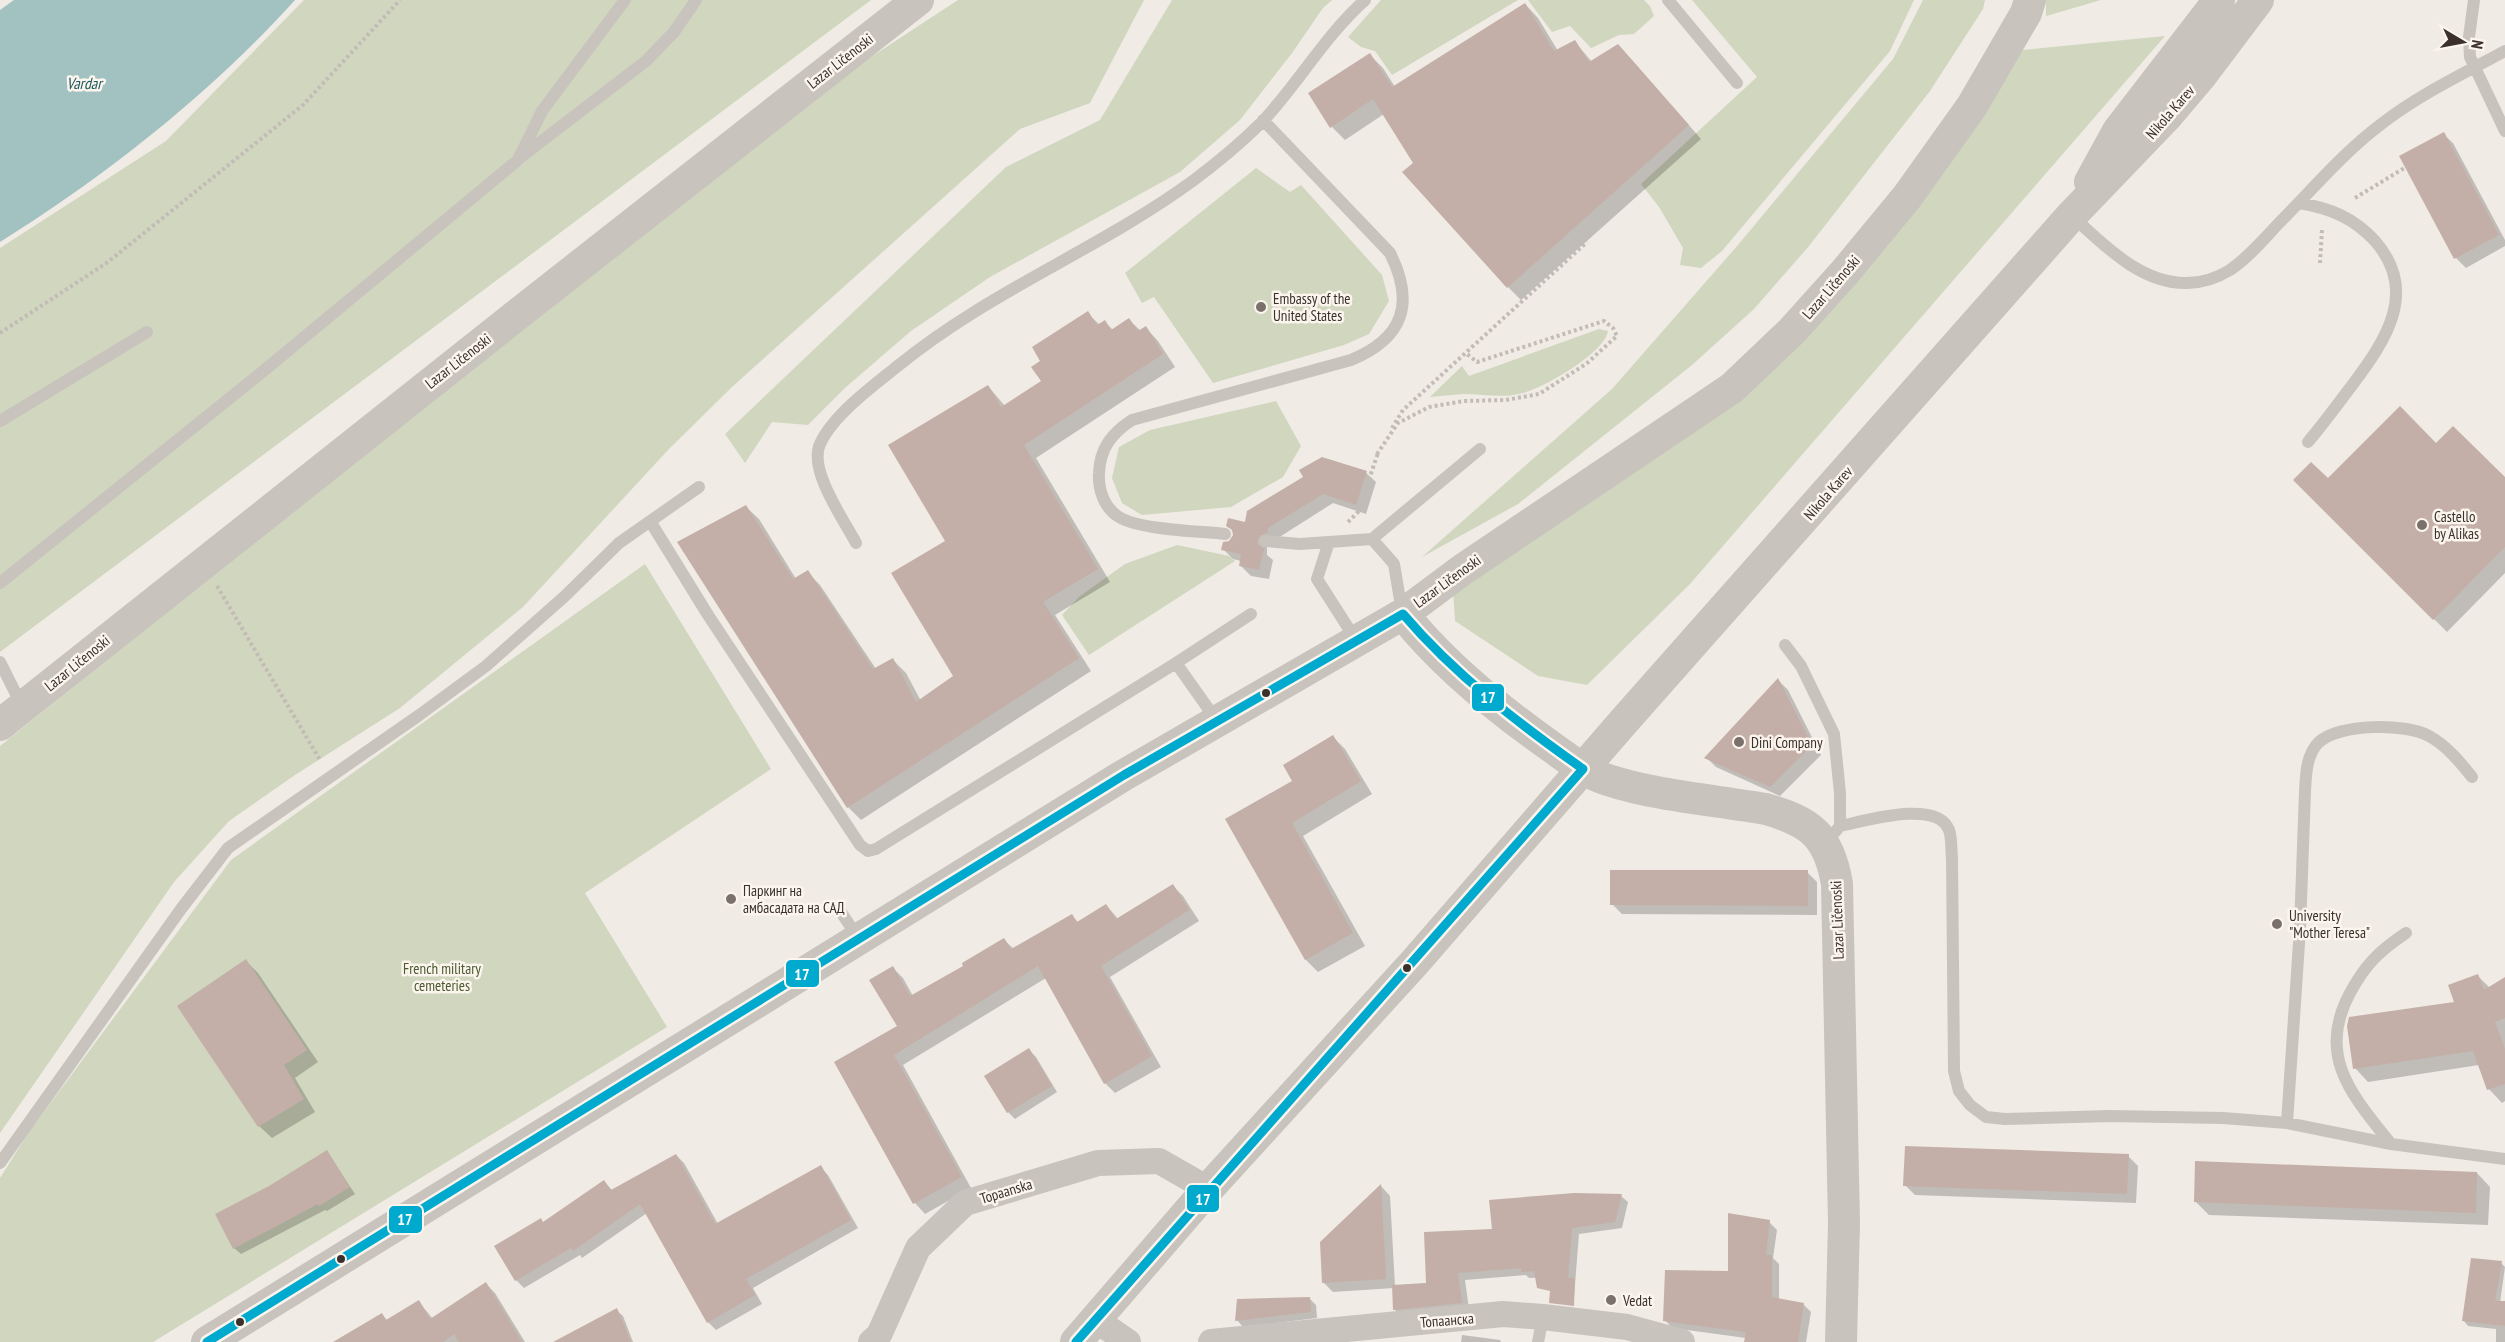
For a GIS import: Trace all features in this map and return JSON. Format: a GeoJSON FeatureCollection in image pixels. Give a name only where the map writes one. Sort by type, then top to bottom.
{"type":"FeatureCollection","features":[{"type":"Feature","properties":{"kind":"street","name":"Lazar Ličenoski"},"geometry":{"type":"LineString","coordinates":[[11,716],[918,0]]}},
{"type":"Feature","properties":{"kind":"street","name":"Lazar Ličenoski"},"geometry":{"type":"LineString","coordinates":[[1841,1342],[1844,1223],[1837,884],[1833,835],[1784,814],[1766,809],[1635,787],[1606,780],[1583,769],[1496,704],[1422,639],[1403,614],[1462,570],[1732,388],[1791,332],[1845,272],[1906,197],[1972,106],[2026,13],[2030,0]]}},
{"type":"Feature","properties":{"kind":"street","name":"Nikola Karev"},"geometry":{"type":"LineString","coordinates":[[2071,216],[2118,131],[2219,0]]}},
{"type":"Feature","properties":{"kind":"street","name":"Nikola Karev"},"geometry":{"type":"LineString","coordinates":[[1086,1331],[1208,1189],[1415,962],[2071,216],[2167,116],[2259,0]]}},
{"type":"Feature","properties":{"kind":"street"},"geometry":{"type":"LineString","coordinates":[[207,1342],[1124,776],[1403,614]]}},
{"type":"Feature","properties":{"kind":"street","name":"Topaanska"},"geometry":{"type":"LineString","coordinates":[[871,1342],[879,1335],[918,1248],[965,1203],[1098,1163],[1159,1161],[1208,1189]]}},
{"type":"Feature","properties":{"kind":"street","name":"Топаанска"},"geometry":{"type":"LineString","coordinates":[[1210,1342],[1503,1314],[1627,1327],[1682,1342]]}},
{"type":"Feature","properties":{"kind":"street"},"geometry":{"type":"LineString","coordinates":[[1086,1331],[1128,1342]]}},
{"type":"Feature","properties":{"kind":"lane"},"geometry":{"type":"LineString","coordinates":[[518,160],[542,111],[625,0]]}},
{"type":"Feature","properties":{"kind":"lane"},"geometry":{"type":"LineString","coordinates":[[0,582],[270,366],[518,160],[645,61],[674,32],[696,0]]}},
{"type":"Feature","properties":{"kind":"lane"},"geometry":{"type":"LineString","coordinates":[[856,543],[827,491],[817,461],[820,442],[832,426],[861,397],[915,351],[997,296],[1155,207],[1232,150],[1263,120],[1344,19],[1365,0]]}},
{"type":"Feature","properties":{"kind":"lane"},"geometry":{"type":"LineString","coordinates":[[1668,0],[1737,83]]}},
{"type":"Feature","properties":{"kind":"lane"},"geometry":{"type":"LineString","coordinates":[[2474,0],[2469,44],[2474,68],[2505,131]]}},
{"type":"Feature","properties":{"kind":"lane"},"geometry":{"type":"LineString","coordinates":[[2071,216],[2113,252],[2139,269],[2164,280],[2189,283],[2215,278],[2240,262],[2349,150],[2378,126],[2410,104],[2505,51]]}},
{"type":"Feature","properties":{"kind":"lane"},"geometry":{"type":"LineString","coordinates":[[1225,534],[1145,525],[1118,517],[1107,506],[1100,491],[1100,460],[1105,444],[1131,420],[1351,360],[1369,352],[1393,332],[1401,316],[1404,299],[1399,272],[1390,254],[1263,120]]}},
{"type":"Feature","properties":{"kind":"lane"},"geometry":{"type":"LineString","coordinates":[[2299,202],[2339,213],[2361,227],[2390,261],[2397,289],[2396,306],[2382,342],[2308,442]]}},
{"type":"Feature","properties":{"kind":"lane"},"geometry":{"type":"LineString","coordinates":[[0,422],[147,332]]}},
{"type":"Feature","properties":{"kind":"lane"},"geometry":{"type":"LineString","coordinates":[[1265,541],[1300,544],[1372,539],[1480,449]]}},
{"type":"Feature","properties":{"kind":"lane"},"geometry":{"type":"LineString","coordinates":[[0,1163],[181,909],[228,848],[418,717],[486,666],[565,596],[619,543],[699,487]]}},
{"type":"Feature","properties":{"kind":"lane"},"geometry":{"type":"LineString","coordinates":[[650,521],[708,615],[860,845],[868,851],[876,849],[1251,614]]}},
{"type":"Feature","properties":{"kind":"lane"},"geometry":{"type":"LineString","coordinates":[[1372,539],[1394,564],[1403,614]]}},
{"type":"Feature","properties":{"kind":"lane"},"geometry":{"type":"LineString","coordinates":[[1329,542],[1317,579],[1356,640]]}},
{"type":"Feature","properties":{"kind":"lane"},"geometry":{"type":"LineString","coordinates":[[1785,645],[1801,666],[1834,734],[1840,793],[1833,835],[1922,813],[1939,818],[1949,830],[1952,858],[1954,1071],[1959,1091],[1970,1105],[1986,1117],[2005,1119],[2110,1116],[2185,1117],[2287,1124],[2391,1144],[2505,1159]]}},
{"type":"Feature","properties":{"kind":"lane"},"geometry":{"type":"LineString","coordinates":[[0,662],[11,716]]}},
{"type":"Feature","properties":{"kind":"lane"},"geometry":{"type":"LineString","coordinates":[[1176,663],[1217,721]]}},
{"type":"Feature","properties":{"kind":"lane"},"geometry":{"type":"LineString","coordinates":[[2287,1124],[2300,928],[2305,791],[2307,770],[2314,749],[2327,737],[2351,730],[2386,726],[2402,728],[2422,733],[2438,741],[2472,777]]}},
{"type":"Feature","properties":{"kind":"lane"},"geometry":{"type":"LineString","coordinates":[[839,909],[858,939]]}},
{"type":"Feature","properties":{"kind":"lane"},"geometry":{"type":"LineString","coordinates":[[2391,1144],[2348,1084],[2338,1058],[2336,1032],[2340,1012],[2368,964],[2384,948],[2406,933]]}},
{"type":"Feature","properties":{"kind":"lane"},"geometry":{"type":"LineString","coordinates":[[1538,1342],[1543,1317]]}},
{"type":"Feature","properties":{"kind":"path"},"geometry":{"type":"LineString","coordinates":[[0,333],[108,262],[303,105],[400,0]]}},
{"type":"Feature","properties":{"kind":"path"},"geometry":{"type":"LineString","coordinates":[[2355,198],[2406,167]]}},
{"type":"Feature","properties":{"kind":"path"},"geometry":{"type":"LineString","coordinates":[[2320,263],[2322,230]]}},
{"type":"Feature","properties":{"kind":"path"},"geometry":{"type":"LineString","coordinates":[[1329,542],[1358,512],[1377,454],[1402,410],[1467,354],[1587,242]]}},
{"type":"Feature","properties":{"kind":"path"},"geometry":{"type":"LineString","coordinates":[[1377,454],[1398,423],[1429,407],[1464,401],[1506,400],[1539,394],[1586,364],[1617,336],[1613,328],[1604,321],[1477,362],[1467,354]]}},
{"type":"Feature","properties":{"kind":"path"},"geometry":{"type":"LineString","coordinates":[[203,563],[330,777]]}},
{"type":"Feature","properties":{"kind":"green space"},"geometry":{"type":"Polygon","coordinates":[[[304,0],[871,0],[0,652],[0,248],[166,141],[304,0]]]}},
{"type":"Feature","properties":{"kind":"green space"},"geometry":{"type":"Polygon","coordinates":[[[958,0],[1144,0],[1090,103],[1020,129],[733,386],[668,450],[523,607],[400,708],[295,775],[229,821],[174,882],[0,1133],[0,746],[804,101],[958,0]]]}},
{"type":"Feature","properties":{"kind":"green space"},"geometry":{"type":"Polygon","coordinates":[[[1172,0],[1332,0],[1323,8],[1292,53],[1240,120],[1180,172],[990,277],[911,331],[846,387],[808,425],[772,422],[745,463],[725,434],[1006,167],[1100,120],[1172,0]]]}},
{"type":"Feature","properties":{"kind":"green space"},"geometry":{"type":"Polygon","coordinates":[[[1381,0],[1518,0],[1392,75],[1375,51],[1361,47],[1348,37],[1381,0]]]}},
{"type":"Feature","properties":{"kind":"green space"},"geometry":{"type":"Polygon","coordinates":[[[1528,0],[1644,0],[1650,6],[1654,16],[1634,34],[1619,35],[1591,48],[1570,26],[1552,32],[1528,0]]]}},
{"type":"Feature","properties":{"kind":"green space"},"geometry":{"type":"Polygon","coordinates":[[[1692,0],[1914,0],[1890,51],[1722,251],[1701,268],[1680,265],[1683,248],[1659,207],[1641,184],[1757,77],[1692,0]]]}},
{"type":"Feature","properties":{"kind":"green space"},"geometry":{"type":"Polygon","coordinates":[[[1923,0],[1985,0],[1983,9],[1930,91],[1809,246],[1754,309],[1692,365],[1518,504],[1422,557],[1612,389],[1738,245],[1893,59],[1923,0]]]}},
{"type":"Feature","properties":{"kind":"green space"},"geometry":{"type":"Polygon","coordinates":[[[2046,0],[2101,0],[2046,16],[2046,0]]]}},
{"type":"Feature","properties":{"kind":"green space"},"geometry":{"type":"Polygon","coordinates":[[[2165,36],[1690,584],[1587,685],[1538,676],[1455,621],[1453,590],[1834,304],[2023,50],[2165,36]]]}},
{"type":"Feature","properties":{"kind":"green space"},"geometry":{"type":"Polygon","coordinates":[[[1256,168],[1290,192],[1301,185],[1382,275],[1389,301],[1369,334],[1344,345],[1213,383],[1154,297],[1142,303],[1125,273],[1256,168]]]}},
{"type":"Feature","properties":{"kind":"green space"},"geometry":{"type":"Polygon","coordinates":[[[1599,329],[1608,331],[1596,350],[1571,369],[1542,386],[1505,396],[1463,394],[1430,397],[1462,366],[1469,376],[1599,329]]]}},
{"type":"Feature","properties":{"kind":"green space"},"geometry":{"type":"Polygon","coordinates":[[[1276,401],[1301,446],[1283,477],[1231,507],[1142,515],[1122,503],[1112,478],[1119,447],[1150,430],[1276,401]]]}},
{"type":"Feature","properties":{"kind":"green space"},"geometry":{"type":"Polygon","coordinates":[[[1177,545],[1229,556],[1235,561],[1089,655],[1062,615],[1079,597],[1125,564],[1177,545]]]}},
{"type":"Feature","properties":{"kind":"green space","name":"French military cemeteries"},"geometry":{"type":"Polygon","coordinates":[[[645,564],[771,769],[585,893],[667,1027],[153,1342],[0,1342],[0,1178],[29,1132],[231,860],[645,564]]]}},
{"type":"Feature","properties":{"kind":"water","name":"Vardar"},"geometry":{"type":"Polygon","coordinates":[[[14,0],[295,0],[228,68],[156,131],[80,189],[0,242],[0,10],[14,0]]]}},
{"type":"Feature","properties":{"kind":"building"},"geometry":{"type":"Polygon","coordinates":[[[1525,3],[1554,51],[1575,40],[1589,62],[1618,44],[1689,125],[1507,288],[1402,172],[1413,163],[1373,99],[1330,128],[1308,93],[1370,53],[1392,87],[1525,3]]]}},
{"type":"Feature","properties":{"kind":"building"},"geometry":{"type":"Polygon","coordinates":[[[2444,132],[2499,235],[2454,259],[2399,156],[2444,132]]]}},
{"type":"Feature","properties":{"kind":"building"},"geometry":{"type":"Polygon","coordinates":[[[1088,311],[1097,325],[1105,320],[1111,330],[1129,318],[1138,331],[1146,326],[1163,354],[1024,445],[1098,569],[1043,602],[1079,658],[847,808],[677,542],[746,505],[793,579],[808,570],[873,669],[893,658],[916,702],[953,676],[891,573],[945,541],[888,445],[988,385],[1001,407],[1041,381],[1031,367],[1040,361],[1032,347],[1088,311]]]}},
{"type":"Feature","properties":{"kind":"building","name":"Castello by Alikas"},"geometry":{"type":"Polygon","coordinates":[[[2400,406],[2436,443],[2453,426],[2505,477],[2505,547],[2433,620],[2293,480],[2311,462],[2328,478],[2400,406]]]}},
{"type":"Feature","properties":{"kind":"building"},"geometry":{"type":"Polygon","coordinates":[[[1322,457],[1367,471],[1356,505],[1323,494],[1268,528],[1267,533],[1259,536],[1257,544],[1264,549],[1259,570],[1239,566],[1241,554],[1221,550],[1223,542],[1229,541],[1233,535],[1232,530],[1226,526],[1228,518],[1245,522],[1247,511],[1303,477],[1299,470],[1322,457]]]}},
{"type":"Feature","properties":{"kind":"building"},"geometry":{"type":"Polygon","coordinates":[[[1778,678],[1812,745],[1770,787],[1704,758],[1778,678]]]}},
{"type":"Feature","properties":{"kind":"building"},"geometry":{"type":"Polygon","coordinates":[[[1333,735],[1361,781],[1292,823],[1353,933],[1305,960],[1225,819],[1292,781],[1283,765],[1333,735]]]}},
{"type":"Feature","properties":{"kind":"building"},"geometry":{"type":"Polygon","coordinates":[[[1610,870],[1808,870],[1808,906],[1610,905],[1610,870]]]}},
{"type":"Feature","properties":{"kind":"building"},"geometry":{"type":"Polygon","coordinates":[[[1173,884],[1189,910],[1101,966],[1152,1056],[1104,1084],[1038,966],[894,1055],[962,1177],[913,1204],[834,1062],[897,1026],[869,980],[893,966],[910,996],[963,966],[962,963],[1004,938],[1011,949],[1072,914],[1077,922],[1106,904],[1116,919],[1173,884]]]}},
{"type":"Feature","properties":{"kind":"building"},"geometry":{"type":"Polygon","coordinates":[[[246,959],[307,1050],[284,1065],[304,1099],[258,1127],[177,1006],[246,959]]]}},
{"type":"Feature","properties":{"kind":"building"},"geometry":{"type":"Polygon","coordinates":[[[2478,974],[2484,990],[2505,977],[2505,1018],[2495,1022],[2505,1049],[2505,1084],[2487,1090],[2473,1051],[2353,1069],[2347,1026],[2349,1017],[2454,1002],[2448,985],[2478,974]]]}},
{"type":"Feature","properties":{"kind":"building"},"geometry":{"type":"Polygon","coordinates":[[[1029,1048],[1052,1086],[1007,1113],[984,1076],[1029,1048]]]}},
{"type":"Feature","properties":{"kind":"building"},"geometry":{"type":"Polygon","coordinates":[[[1905,1146],[2129,1154],[2127,1194],[1903,1186],[1905,1146]]]}},
{"type":"Feature","properties":{"kind":"building"},"geometry":{"type":"Polygon","coordinates":[[[327,1150],[350,1187],[319,1206],[318,1204],[233,1249],[215,1214],[269,1186],[327,1150]]]}},
{"type":"Feature","properties":{"kind":"building"},"geometry":{"type":"Polygon","coordinates":[[[676,1154],[715,1224],[821,1165],[851,1220],[746,1279],[755,1295],[707,1323],[640,1204],[573,1251],[571,1248],[515,1281],[494,1246],[541,1218],[543,1222],[604,1180],[611,1190],[676,1154]]]}},
{"type":"Feature","properties":{"kind":"building"},"geometry":{"type":"Polygon","coordinates":[[[2195,1161],[2477,1172],[2476,1213],[2194,1202],[2195,1161]]]}},
{"type":"Feature","properties":{"kind":"building"},"geometry":{"type":"Polygon","coordinates":[[[1381,1184],[1386,1279],[1322,1283],[1320,1242],[1381,1184]]]}},
{"type":"Feature","properties":{"kind":"building"},"geometry":{"type":"Polygon","coordinates":[[[1574,1193],[1622,1194],[1615,1222],[1572,1228],[1568,1278],[1575,1278],[1574,1306],[1549,1303],[1550,1291],[1537,1288],[1534,1271],[1521,1272],[1521,1268],[1458,1273],[1462,1303],[1393,1310],[1392,1285],[1426,1283],[1424,1232],[1492,1229],[1489,1200],[1574,1193]]]}},
{"type":"Feature","properties":{"kind":"building"},"geometry":{"type":"Polygon","coordinates":[[[1728,1213],[1770,1220],[1766,1255],[1772,1255],[1772,1297],[1804,1303],[1798,1342],[1744,1342],[1746,1332],[1663,1321],[1665,1270],[1728,1271],[1728,1213]]]}},
{"type":"Feature","properties":{"kind":"building"},"geometry":{"type":"Polygon","coordinates":[[[2471,1258],[2502,1261],[2495,1301],[2505,1301],[2505,1326],[2462,1321],[2471,1258]]]}},
{"type":"Feature","properties":{"kind":"building"},"geometry":{"type":"Polygon","coordinates":[[[486,1282],[522,1342],[459,1342],[454,1334],[443,1342],[333,1342],[382,1313],[386,1320],[419,1300],[430,1319],[486,1282]]]}},
{"type":"Feature","properties":{"kind":"building"},"geometry":{"type":"Polygon","coordinates":[[[1310,1297],[1311,1312],[1235,1321],[1237,1299],[1310,1297]]]}},
{"type":"Feature","properties":{"kind":"building"},"geometry":{"type":"Polygon","coordinates":[[[617,1308],[631,1342],[553,1342],[617,1308]]]}},
{"type":"Feature","properties":{"kind":"transit line","name":"17"},"geometry":{"type":"LineString","coordinates":[[1403,614],[1444,657],[1488,697],[1583,769]]}},
{"type":"Feature","properties":{"kind":"transit line","name":"17"},"geometry":{"type":"LineString","coordinates":[[207,1342],[1124,775],[1403,614]]}},
{"type":"Feature","properties":{"kind":"transit line","name":"17"},"geometry":{"type":"LineString","coordinates":[[1076,1342],[1583,769]]}},
{"type":"Feature","properties":{"kind":"place","name":"Embassy of the United States"},"geometry":{"type":"Point","coordinates":[1261,307]}},
{"type":"Feature","properties":{"kind":"place","name":"Castello by Alikas"},"geometry":{"type":"Point","coordinates":[2422,525]}},
{"type":"Feature","properties":{"kind":"place","name":"Dini Company"},"geometry":{"type":"Point","coordinates":[1739,742]}},
{"type":"Feature","properties":{"kind":"place","name":"Паркинг на амбасадата на САД"},"geometry":{"type":"Point","coordinates":[731,899]}},
{"type":"Feature","properties":{"kind":"place","name":"University \"Mother Teresa\""},"geometry":{"type":"Point","coordinates":[2277,924]}},
{"type":"Feature","properties":{"kind":"place","name":"Vedat"},"geometry":{"type":"Point","coordinates":[1611,1300]}}]}
